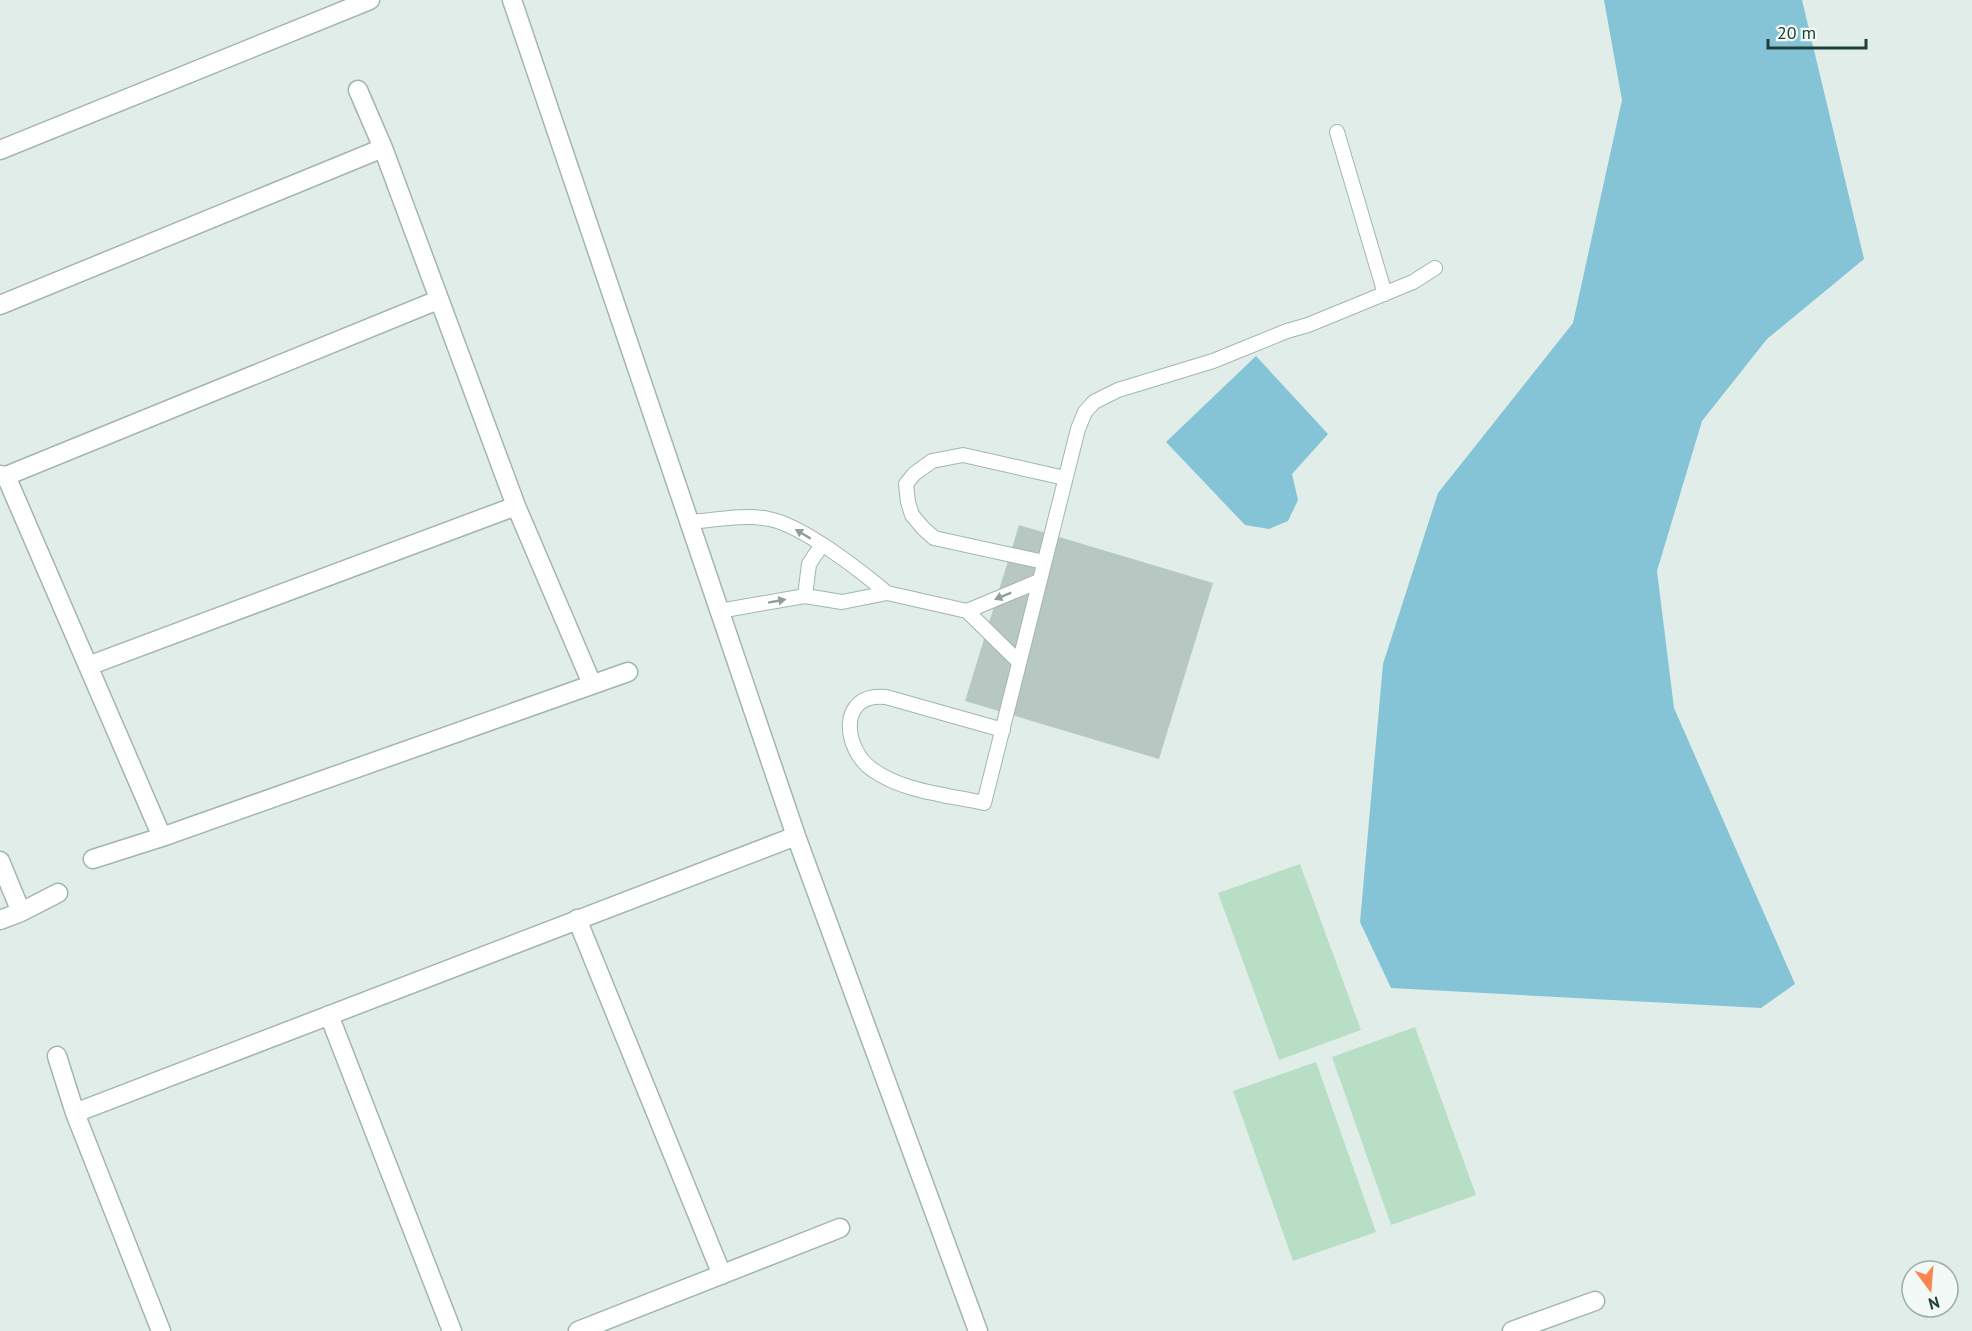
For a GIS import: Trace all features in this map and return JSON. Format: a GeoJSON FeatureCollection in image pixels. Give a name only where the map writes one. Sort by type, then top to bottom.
{"type":"FeatureCollection","features":[{"type":"Feature","properties":{"kind":"street"},"geometry":{"type":"LineString","coordinates":[[0,150],[370,0]]}},
{"type":"Feature","properties":{"kind":"street"},"geometry":{"type":"LineString","coordinates":[[512,0],[796,836],[978,1331]]}},
{"type":"Feature","properties":{"kind":"street"},"geometry":{"type":"LineString","coordinates":[[358,90],[383,148],[516,506],[592,684]]}},
{"type":"Feature","properties":{"kind":"street"},"geometry":{"type":"LineString","coordinates":[[0,306],[383,148]]}},
{"type":"Feature","properties":{"kind":"street"},"geometry":{"type":"LineString","coordinates":[[162,837],[3,476],[438,300]]}},
{"type":"Feature","properties":{"kind":"street"},"geometry":{"type":"LineString","coordinates":[[88,666],[516,506]]}},
{"type":"Feature","properties":{"kind":"street"},"geometry":{"type":"LineString","coordinates":[[93,860],[628,672]]}},
{"type":"Feature","properties":{"kind":"street"},"geometry":{"type":"LineString","coordinates":[[75,1113],[796,836]]}},
{"type":"Feature","properties":{"kind":"street"},"geometry":{"type":"LineString","coordinates":[[0,861],[21,912]]}},
{"type":"Feature","properties":{"kind":"street"},"geometry":{"type":"LineString","coordinates":[[0,920],[58,893]]}},
{"type":"Feature","properties":{"kind":"street"},"geometry":{"type":"LineString","coordinates":[[577,919],[722,1275]]}},
{"type":"Feature","properties":{"kind":"street"},"geometry":{"type":"LineString","coordinates":[[329,1015],[452,1331]]}},
{"type":"Feature","properties":{"kind":"street"},"geometry":{"type":"LineString","coordinates":[[57,1056],[75,1113],[161,1331]]}},
{"type":"Feature","properties":{"kind":"street"},"geometry":{"type":"LineString","coordinates":[[578,1331],[840,1228]]}},
{"type":"Feature","properties":{"kind":"street"},"geometry":{"type":"LineString","coordinates":[[1512,1331],[1595,1301]]}},
{"type":"Feature","properties":{"kind":"lane"},"geometry":{"type":"LineString","coordinates":[[1337,132],[1385,294]]}},
{"type":"Feature","properties":{"kind":"lane"},"geometry":{"type":"LineString","coordinates":[[1003,730],[876,696],[864,699],[855,706],[850,720],[851,740],[861,759],[872,770],[896,783],[984,803],[1003,730],[1065,478],[1084,412],[1094,402],[1118,390],[1213,361],[1385,294],[1413,282],[1434,268]]}},
{"type":"Feature","properties":{"kind":"lane"},"geometry":{"type":"LineString","coordinates":[[1044,562],[934,538],[912,515],[906,484],[914,474],[932,461],[963,455],[1065,478]]}},
{"type":"Feature","properties":{"kind":"lane"},"geometry":{"type":"LineString","coordinates":[[690,522],[741,517],[771,519],[796,530],[852,565],[887,593]]}},
{"type":"Feature","properties":{"kind":"lane"},"geometry":{"type":"LineString","coordinates":[[805,596],[809,564],[821,546]]}},
{"type":"Feature","properties":{"kind":"lane"},"geometry":{"type":"LineString","coordinates":[[967,611],[1040,581]]}},
{"type":"Feature","properties":{"kind":"lane"},"geometry":{"type":"LineString","coordinates":[[719,611],[805,596],[842,602],[887,593],[967,611],[1019,662]]}},
{"type":"Feature","properties":{"kind":"green space"},"geometry":{"type":"Polygon","coordinates":[[[1300,864],[1361,1030],[1279,1060],[1218,893],[1300,864]]]}},
{"type":"Feature","properties":{"kind":"green space"},"geometry":{"type":"Polygon","coordinates":[[[1415,1027],[1476,1195],[1391,1225],[1332,1057],[1415,1027]]]}},
{"type":"Feature","properties":{"kind":"green space"},"geometry":{"type":"Polygon","coordinates":[[[1316,1062],[1376,1232],[1293,1261],[1233,1091],[1316,1062]]]}},
{"type":"Feature","properties":{"kind":"water"},"geometry":{"type":"Polygon","coordinates":[[[1604,0],[1802,0],[1864,259],[1767,339],[1702,421],[1657,571],[1674,708],[1795,984],[1761,1008],[1391,988],[1360,922],[1383,664],[1438,493],[1573,323],[1622,100],[1604,0]]]}},
{"type":"Feature","properties":{"kind":"water"},"geometry":{"type":"Polygon","coordinates":[[[1256,356],[1328,434],[1292,474],[1298,500],[1288,521],[1269,529],[1245,525],[1166,442],[1256,356]]]}},
{"type":"Feature","properties":{"kind":"building"},"geometry":{"type":"Polygon","coordinates":[[[1019,525],[1213,583],[1159,759],[965,701],[1019,525]]]}}]}
